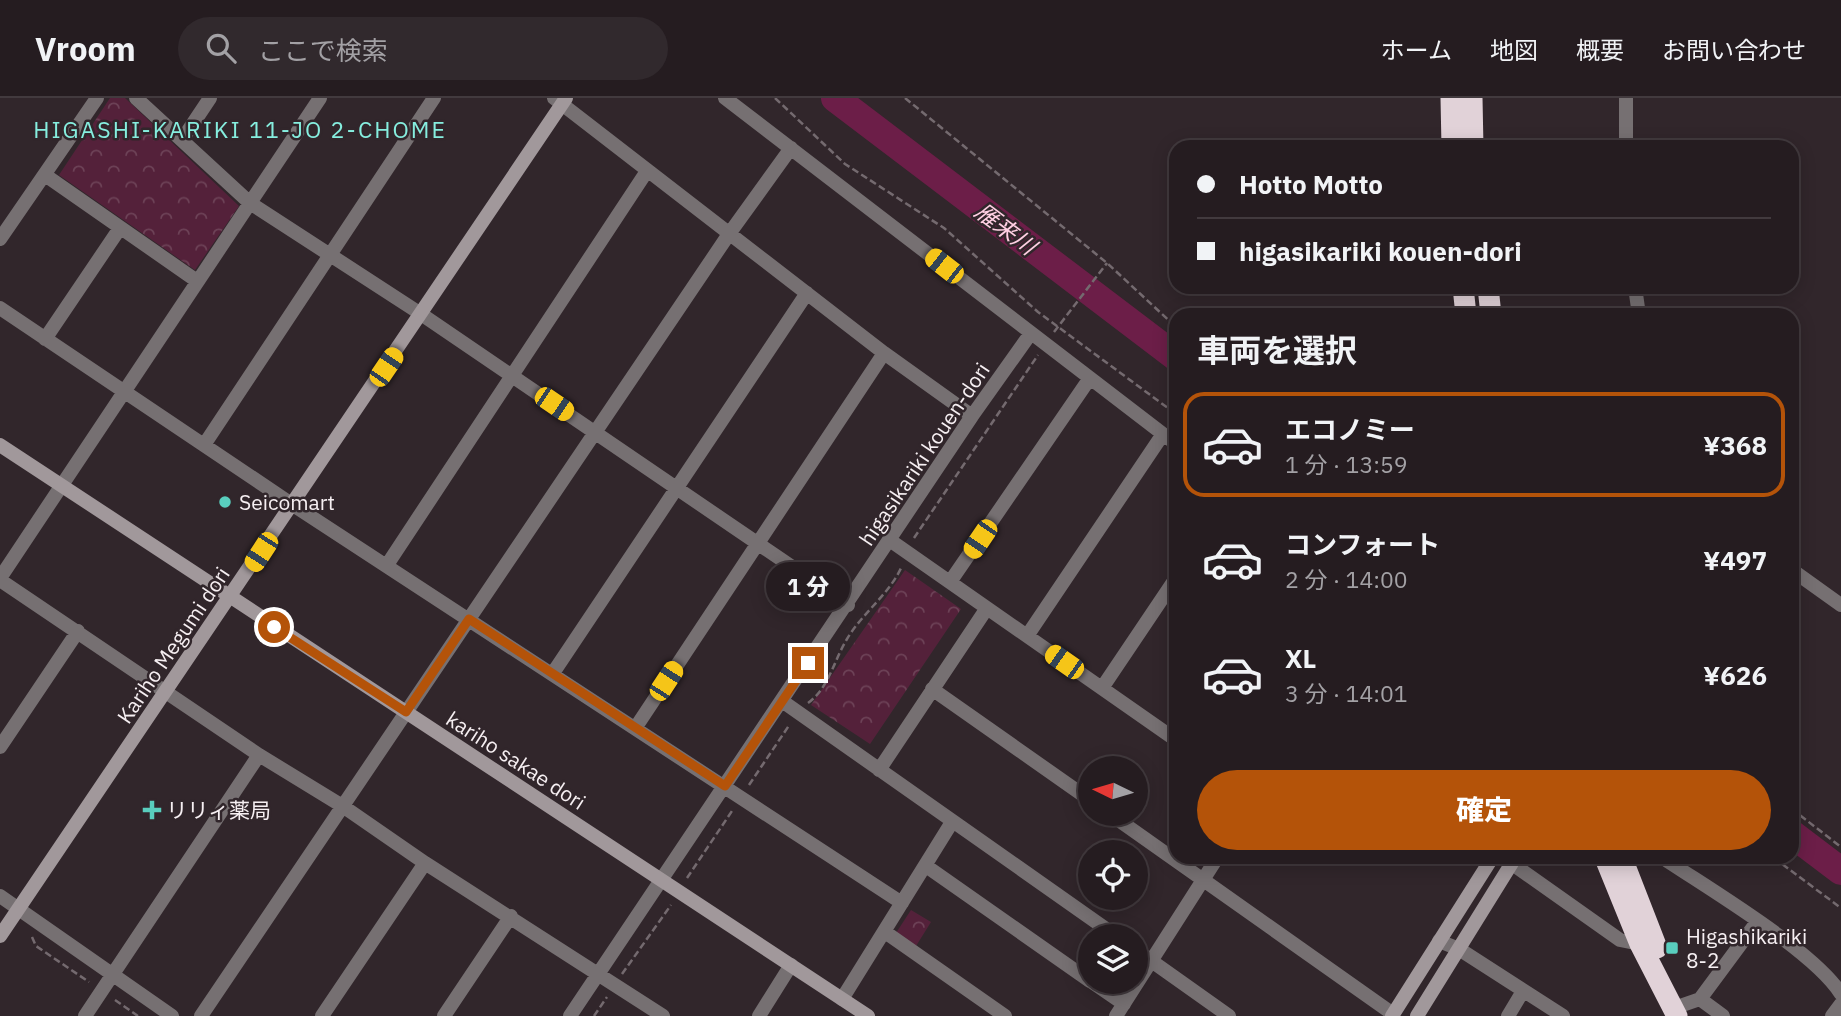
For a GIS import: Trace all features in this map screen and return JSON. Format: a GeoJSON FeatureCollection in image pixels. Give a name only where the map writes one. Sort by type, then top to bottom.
{"type":"FeatureCollection","features":[{"type":"Feature","properties":{"kind":"highway"},"geometry":{"type":"LineString","coordinates":[[1451,98],[1452,140]]}},
{"type":"Feature","properties":{"kind":"highway"},"geometry":{"type":"LineString","coordinates":[[1472,98],[1473,140]]}},
{"type":"Feature","properties":{"kind":"highway"},"geometry":{"type":"LineString","coordinates":[[1607,864],[1640,944],[1675,1012]]}},
{"type":"Feature","properties":{"kind":"highway"},"geometry":{"type":"LineString","coordinates":[[1624,864],[1664,966],[1675,1012]]}},
{"type":"Feature","properties":{"kind":"street"},"geometry":{"type":"LineString","coordinates":[[0,239],[97,98]]}},
{"type":"Feature","properties":{"kind":"street"},"geometry":{"type":"LineString","coordinates":[[136,98],[250,203],[421,314],[848,605]]}},
{"type":"Feature","properties":{"kind":"street"},"geometry":{"type":"LineString","coordinates":[[182,140],[210,98]]}},
{"type":"Feature","properties":{"kind":"street"},"geometry":{"type":"LineString","coordinates":[[320,98],[0,579],[259,755],[344,807],[425,863],[663,1016]]}},
{"type":"Feature","properties":{"kind":"street"},"geometry":{"type":"LineString","coordinates":[[204,444],[434,98]]}},
{"type":"Feature","properties":{"kind":"street"},"geometry":{"type":"LineString","coordinates":[[725,98],[1169,439]]}},
{"type":"Feature","properties":{"kind":"street"},"geometry":{"type":"LineString","coordinates":[[1626,98],[1626,140]]}},
{"type":"Feature","properties":{"kind":"street"},"geometry":{"type":"LineString","coordinates":[[560,100],[647,171],[884,353],[972,416]]}},
{"type":"Feature","properties":{"kind":"street","name":"Kariho Megumi dori"},"geometry":{"type":"LineString","coordinates":[[0,936],[421,314],[560,100]]}},
{"type":"Feature","properties":{"kind":"street"},"geometry":{"type":"LineString","coordinates":[[201,1016],[729,234],[791,148]]}},
{"type":"Feature","properties":{"kind":"street"},"geometry":{"type":"LineString","coordinates":[[387,565],[647,171]]}},
{"type":"Feature","properties":{"kind":"street"},"geometry":{"type":"LineString","coordinates":[[45,175],[197,281]]}},
{"type":"Feature","properties":{"kind":"street"},"geometry":{"type":"LineString","coordinates":[[45,339],[120,228]]}},
{"type":"Feature","properties":{"kind":"street"},"geometry":{"type":"LineString","coordinates":[[552,673],[807,293]]}},
{"type":"Feature","properties":{"kind":"street"},"geometry":{"type":"LineString","coordinates":[[0,308],[293,505],[902,903]]}},
{"type":"Feature","properties":{"kind":"street","name":"higasikariki kouen-dori"},"geometry":{"type":"LineString","coordinates":[[570,1016],[891,541],[972,416],[1031,333]]}},
{"type":"Feature","properties":{"kind":"street"},"geometry":{"type":"LineString","coordinates":[[636,727],[884,353]]}},
{"type":"Feature","properties":{"kind":"street"},"geometry":{"type":"LineString","coordinates":[[950,582],[1090,378]]}},
{"type":"Feature","properties":{"kind":"street"},"geometry":{"type":"LineString","coordinates":[[1027,636],[1163,434]]}},
{"type":"Feature","properties":{"kind":"street","name":"kariho sakae dori"},"geometry":{"type":"LineString","coordinates":[[0,445],[230,599],[869,1016]]}},
{"type":"Feature","properties":{"kind":"street"},"geometry":{"type":"LineString","coordinates":[[891,541],[1169,734]]}},
{"type":"Feature","properties":{"kind":"street"},"geometry":{"type":"LineString","coordinates":[[1799,575],[1841,605]]}},
{"type":"Feature","properties":{"kind":"street"},"geometry":{"type":"LineString","coordinates":[[1102,688],[1169,588]]}},
{"type":"Feature","properties":{"kind":"street"},"geometry":{"type":"LineString","coordinates":[[879,770],[987,608]]}},
{"type":"Feature","properties":{"kind":"street"},"geometry":{"type":"LineString","coordinates":[[0,747],[78,631]]}},
{"type":"Feature","properties":{"kind":"street"},"geometry":{"type":"LineString","coordinates":[[932,689],[1078,792]]}},
{"type":"Feature","properties":{"kind":"street"},"geometry":{"type":"LineString","coordinates":[[782,701],[1099,924]]}},
{"type":"Feature","properties":{"kind":"street"},"geometry":{"type":"LineString","coordinates":[[85,1016],[259,755]]}},
{"type":"Feature","properties":{"kind":"street"},"geometry":{"type":"LineString","coordinates":[[842,999],[952,822]]}},
{"type":"Feature","properties":{"kind":"street"},"geometry":{"type":"LineString","coordinates":[[1127,826],[1169,855]]}},
{"type":"Feature","properties":{"kind":"street"},"geometry":{"type":"LineString","coordinates":[[322,1016],[425,863]]}},
{"type":"Feature","properties":{"kind":"street"},"geometry":{"type":"LineString","coordinates":[[1183,864],[1393,1015],[1488,864]]}},
{"type":"Feature","properties":{"kind":"street"},"geometry":{"type":"LineString","coordinates":[[1104,994],[1120,1010],[1213,864]]}},
{"type":"Feature","properties":{"kind":"street"},"geometry":{"type":"LineString","coordinates":[[1417,1016],[1511,864]]}},
{"type":"Feature","properties":{"kind":"street"},"geometry":{"type":"LineString","coordinates":[[1518,864],[1620,940],[1640,944]]}},
{"type":"Feature","properties":{"kind":"street"},"geometry":{"type":"LineString","coordinates":[[1672,864],[1757,922],[1831,978],[1841,994]]}},
{"type":"Feature","properties":{"kind":"street"},"geometry":{"type":"LineString","coordinates":[[926,866],[1078,972]]}},
{"type":"Feature","properties":{"kind":"street"},"geometry":{"type":"LineString","coordinates":[[0,896],[172,1016]]}},
{"type":"Feature","properties":{"kind":"street"},"geometry":{"type":"LineString","coordinates":[[444,1016],[511,916]]}},
{"type":"Feature","properties":{"kind":"street"},"geometry":{"type":"LineString","coordinates":[[1675,1012],[1700,999],[1757,922]]}},
{"type":"Feature","properties":{"kind":"street"},"geometry":{"type":"LineString","coordinates":[[885,932],[1005,1016]]}},
{"type":"Feature","properties":{"kind":"street"},"geometry":{"type":"LineString","coordinates":[[1439,941],[1459,949],[1563,1016]]}},
{"type":"Feature","properties":{"kind":"street"},"geometry":{"type":"LineString","coordinates":[[1148,958],[1229,1016]]}},
{"type":"Feature","properties":{"kind":"street"},"geometry":{"type":"LineString","coordinates":[[759,1016],[791,965]]}},
{"type":"Feature","properties":{"kind":"street"},"geometry":{"type":"LineString","coordinates":[[1508,1016],[1524,991]]}},
{"type":"Feature","properties":{"kind":"street"},"geometry":{"type":"LineString","coordinates":[[1700,999],[1723,1016]]}},
{"type":"Feature","properties":{"kind":"street"},"geometry":{"type":"LineString","coordinates":[[1832,1016],[1841,1004]]}},
{"type":"Feature","properties":{"kind":"path"},"geometry":{"type":"LineString","coordinates":[[775,98],[845,164],[944,228],[1057,328],[1169,409]]}},
{"type":"Feature","properties":{"kind":"path"},"geometry":{"type":"LineString","coordinates":[[905,98],[1107,263],[1169,321]]}},
{"type":"Feature","properties":{"kind":"path"},"geometry":{"type":"LineString","coordinates":[[1050,337],[1107,263]]}},
{"type":"Feature","properties":{"kind":"path"},"geometry":{"type":"LineString","coordinates":[[910,544],[1041,350]]}},
{"type":"Feature","properties":{"kind":"path"},"geometry":{"type":"LineString","coordinates":[[802,707],[813,699],[829,678],[853,630],[885,595],[902,568],[903,555]]}},
{"type":"Feature","properties":{"kind":"path"},"geometry":{"type":"LineString","coordinates":[[745,792],[795,718]]}},
{"type":"Feature","properties":{"kind":"path"},"geometry":{"type":"LineString","coordinates":[[689,876],[738,802]]}},
{"type":"Feature","properties":{"kind":"path"},"geometry":{"type":"LineString","coordinates":[[1799,814],[1841,847]]}},
{"type":"Feature","properties":{"kind":"path"},"geometry":{"type":"LineString","coordinates":[[1782,864],[1841,908]]}},
{"type":"Feature","properties":{"kind":"path"},"geometry":{"type":"LineString","coordinates":[[619,979],[668,910]]}},
{"type":"Feature","properties":{"kind":"path"},"geometry":{"type":"LineString","coordinates":[[29,932],[36,946],[95,986]]}},
{"type":"Feature","properties":{"kind":"path"},"geometry":{"type":"LineString","coordinates":[[594,1016],[611,990]]}},
{"type":"Feature","properties":{"kind":"path"},"geometry":{"type":"LineString","coordinates":[[108,996],[138,1016]]}},
{"type":"Feature","properties":{"kind":"green space"},"geometry":{"type":"Polygon","coordinates":[[[110,98],[125,98],[239,206],[195,270],[59,175],[110,98]]]}},
{"type":"Feature","properties":{"kind":"green space"},"geometry":{"type":"Polygon","coordinates":[[[905,570],[961,609],[870,744],[811,705],[905,570]]]}},
{"type":"Feature","properties":{"kind":"green space"},"geometry":{"type":"Polygon","coordinates":[[[911,910],[931,922],[916,946],[896,933],[911,910]]]}},
{"type":"Feature","properties":{"kind":"waterway","name":"雁来川"},"geometry":{"type":"LineString","coordinates":[[835,98],[1169,352]]}},
{"type":"Feature","properties":{"kind":"waterway","name":"雁来川"},"geometry":{"type":"LineString","coordinates":[[1799,839],[1841,871]]}},
{"type":"Feature","properties":{"kind":"place","name":"Seicomart"},"geometry":{"type":"Point","coordinates":[225,502]}},
{"type":"Feature","properties":{"kind":"place","name":"リリィ薬局"},"geometry":{"type":"Point","coordinates":[152,810]}},
{"type":"Feature","properties":{"kind":"place","name":"Higashikariki 8-2"},"geometry":{"type":"Point","coordinates":[1672,948]}},
{"type":"Feature","properties":{"kind":"district","name":"HIGASHI-KARIKI 11-JO 2-CHOME"},"geometry":{"type":"Point","coordinates":[240,129]}},
{"type":"Feature","properties":{"kind":"route"},"geometry":{"type":"LineString","coordinates":[[274,627],[406,712],[469,619],[725,786],[808,663]]}}]}
